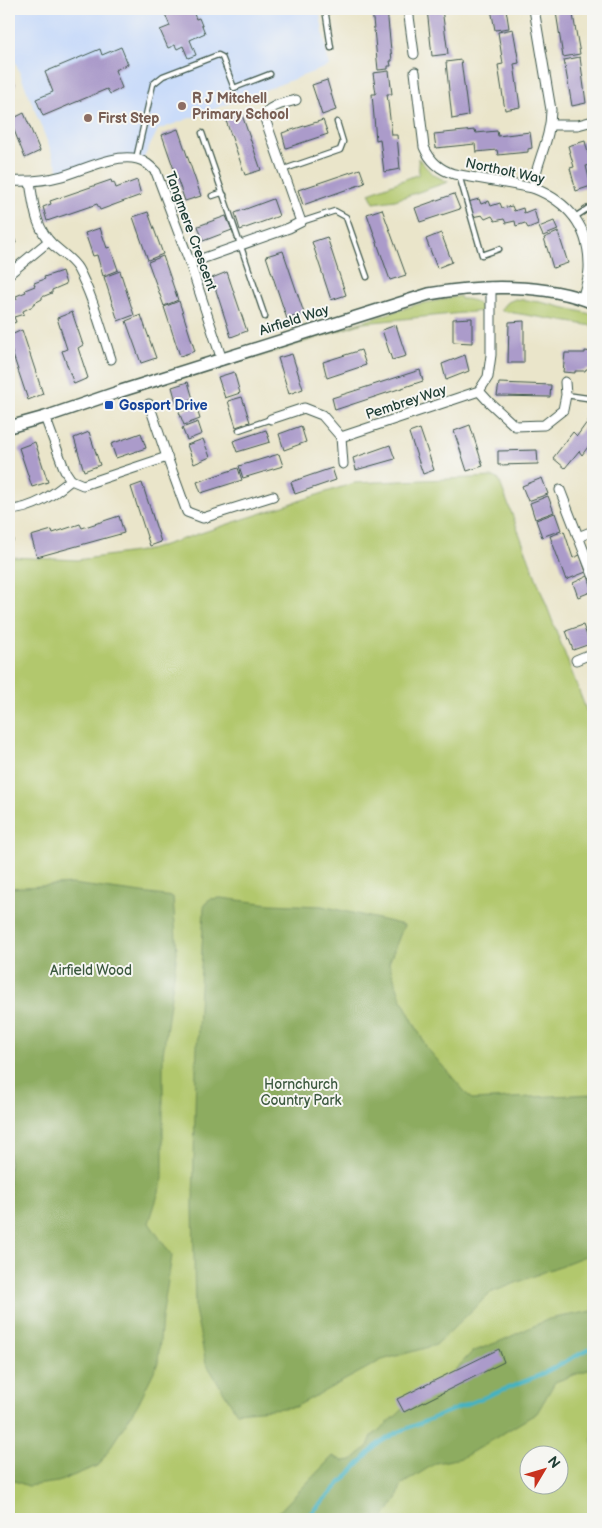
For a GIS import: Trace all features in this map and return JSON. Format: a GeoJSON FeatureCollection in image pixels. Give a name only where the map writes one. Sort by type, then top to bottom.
{"type":"FeatureCollection","features":[{"type":"Feature","properties":{"kind":"street"},"geometry":{"type":"LineString","coordinates":[[408,9],[414,54]]}},
{"type":"Feature","properties":{"kind":"street"},"geometry":{"type":"LineString","coordinates":[[533,188],[551,125],[551,110],[534,9]]}},
{"type":"Feature","properties":{"kind":"street","name":"Northolt Way"},"geometry":{"type":"LineString","coordinates":[[415,72],[424,147],[436,166],[459,175],[533,188],[557,199],[575,218],[588,250],[590,270],[588,301]]}},
{"type":"Feature","properties":{"kind":"street"},"geometry":{"type":"LineString","coordinates":[[190,263],[301,222],[264,116],[271,108],[296,100]]}},
{"type":"Feature","properties":{"kind":"street"},"geometry":{"type":"LineString","coordinates":[[551,125],[578,126],[593,121]]}},
{"type":"Feature","properties":{"kind":"street"},"geometry":{"type":"LineString","coordinates":[[9,181],[30,182],[60,176],[119,158],[136,158]]}},
{"type":"Feature","properties":{"kind":"street","name":"Tangmere Crescent"},"geometry":{"type":"LineString","coordinates":[[136,158],[147,163],[156,172],[190,263],[222,360]]}},
{"type":"Feature","properties":{"kind":"street"},"geometry":{"type":"LineString","coordinates":[[30,182],[35,214],[40,229],[49,241],[77,267],[87,289],[111,359]]}},
{"type":"Feature","properties":{"kind":"street"},"geometry":{"type":"LineString","coordinates":[[9,274],[49,241]]}},
{"type":"Feature","properties":{"kind":"street"},"geometry":{"type":"LineString","coordinates":[[491,288],[491,360],[488,377],[479,391],[516,426],[544,425],[563,410],[566,395],[565,382]]}},
{"type":"Feature","properties":{"kind":"street","name":"Airfield Way"},"geometry":{"type":"LineString","coordinates":[[9,427],[429,294],[456,289],[491,288],[548,291],[588,301]]}},
{"type":"Feature","properties":{"kind":"street","name":"Pembrey Way"},"geometry":{"type":"LineString","coordinates":[[341,437],[479,391]]}},
{"type":"Feature","properties":{"kind":"street"},"geometry":{"type":"LineString","coordinates":[[149,404],[166,457],[187,512],[203,518],[273,496]]}},
{"type":"Feature","properties":{"kind":"street"},"geometry":{"type":"LineString","coordinates":[[271,419],[304,408],[322,414],[341,437],[343,464]]}},
{"type":"Feature","properties":{"kind":"street"},"geometry":{"type":"LineString","coordinates":[[45,417],[65,471],[71,480],[83,485],[166,457]]}},
{"type":"Feature","properties":{"kind":"street"},"geometry":{"type":"LineString","coordinates":[[9,510],[19,510],[50,497],[71,480]]}},
{"type":"Feature","properties":{"kind":"street"},"geometry":{"type":"LineString","coordinates":[[560,490],[593,575]]}},
{"type":"Feature","properties":{"kind":"street"},"geometry":{"type":"LineString","coordinates":[[578,537],[593,531]]}},
{"type":"Feature","properties":{"kind":"street"},"geometry":{"type":"LineString","coordinates":[[576,660],[593,654]]}},
{"type":"Feature","properties":{"kind":"lane"},"geometry":{"type":"LineString","coordinates":[[325,9],[331,48]]}},
{"type":"Feature","properties":{"kind":"lane"},"geometry":{"type":"LineString","coordinates":[[136,158],[153,84],[163,76],[218,55],[222,57],[234,88],[270,74]]}},
{"type":"Feature","properties":{"kind":"lane"},"geometry":{"type":"LineString","coordinates":[[282,170],[340,150],[343,142],[337,122]]}},
{"type":"Feature","properties":{"kind":"lane"},"geometry":{"type":"LineString","coordinates":[[202,133],[242,244],[265,317]]}},
{"type":"Feature","properties":{"kind":"lane"},"geometry":{"type":"LineString","coordinates":[[459,175],[482,255],[499,249]]}},
{"type":"Feature","properties":{"kind":"lane"},"geometry":{"type":"LineString","coordinates":[[212,196],[221,193],[225,196]]}},
{"type":"Feature","properties":{"kind":"lane"},"geometry":{"type":"LineString","coordinates":[[575,218],[593,204]]}},
{"type":"Feature","properties":{"kind":"lane"},"geometry":{"type":"LineString","coordinates":[[301,222],[335,211],[346,217],[367,277]]}},
{"type":"Feature","properties":{"kind":"lane"},"geometry":{"type":"LineString","coordinates":[[566,395],[587,398],[593,401]]}},
{"type":"Feature","properties":{"kind":"lane"},"geometry":{"type":"LineString","coordinates":[[240,430],[271,419]]}},
{"type":"Feature","properties":{"kind":"shaded area","name":"R J Mitchell Primary School"},"geometry":{"type":"Polygon","coordinates":[[[9,9],[319,9],[329,66],[158,130],[142,161],[127,158],[61,176],[9,46],[9,9]]]}},
{"type":"Feature","properties":{"kind":"green space"},"geometry":{"type":"Polygon","coordinates":[[[418,158],[432,174],[448,182],[395,200],[374,203],[369,193],[419,174],[418,158]]]}},
{"type":"Feature","properties":{"kind":"green space"},"geometry":{"type":"Polygon","coordinates":[[[460,296],[461,299],[477,303],[482,311],[363,323],[255,358],[415,305],[460,296]]]}},
{"type":"Feature","properties":{"kind":"green space"},"geometry":{"type":"Polygon","coordinates":[[[515,299],[540,302],[593,315],[593,326],[502,311],[501,309],[506,303],[515,299]]]}},
{"type":"Feature","properties":{"kind":"green space","name":"Hornchurch Country Park"},"geometry":{"type":"Polygon","coordinates":[[[494,477],[499,480],[593,728],[593,1519],[9,1519],[9,557],[77,560],[149,550],[354,483],[494,477]]]}},
{"type":"Feature","properties":{"kind":"green space","name":"Airfield Wood"},"geometry":{"type":"Polygon","coordinates":[[[72,884],[173,897],[177,952],[163,1054],[163,1179],[149,1223],[172,1256],[162,1318],[158,1363],[138,1404],[99,1465],[58,1482],[28,1486],[9,1479],[9,888],[72,884]]]}},
{"type":"Feature","properties":{"kind":"green space"},"geometry":{"type":"Polygon","coordinates":[[[221,898],[270,904],[322,906],[404,925],[389,963],[401,998],[427,1048],[472,1100],[593,1094],[593,1253],[490,1293],[436,1345],[382,1360],[295,1407],[236,1412],[206,1363],[195,1310],[193,1204],[196,1068],[204,907],[209,899],[221,898]]]}},
{"type":"Feature","properties":{"kind":"green space"},"geometry":{"type":"Polygon","coordinates":[[[593,1311],[593,1368],[555,1382],[537,1413],[462,1458],[436,1463],[401,1485],[397,1499],[383,1519],[272,1519],[333,1456],[343,1461],[352,1460],[368,1446],[372,1436],[414,1398],[438,1388],[472,1352],[549,1319],[593,1311]]]}},
{"type":"Feature","properties":{"kind":"building"},"geometry":{"type":"Polygon","coordinates":[[[163,9],[192,9],[196,19],[199,18],[205,33],[190,40],[196,55],[188,58],[183,46],[177,49],[175,45],[168,48],[160,30],[170,26],[163,9]]]}},
{"type":"Feature","properties":{"kind":"building"},"geometry":{"type":"Polygon","coordinates":[[[372,9],[387,9],[392,61],[390,61],[391,66],[388,66],[388,69],[378,70],[372,9]]]}},
{"type":"Feature","properties":{"kind":"building"},"geometry":{"type":"Polygon","coordinates":[[[427,9],[442,9],[448,54],[432,56],[427,9]]]}},
{"type":"Feature","properties":{"kind":"building"},"geometry":{"type":"Polygon","coordinates":[[[491,9],[506,9],[509,28],[495,30],[491,9]]]}},
{"type":"Feature","properties":{"kind":"building"},"geometry":{"type":"Polygon","coordinates":[[[572,9],[580,54],[563,57],[556,12],[572,9]]]}},
{"type":"Feature","properties":{"kind":"building"},"geometry":{"type":"Polygon","coordinates":[[[513,29],[519,63],[514,64],[520,107],[505,110],[498,65],[503,64],[498,32],[513,29]]]}},
{"type":"Feature","properties":{"kind":"building","name":"First Step"},"geometry":{"type":"Polygon","coordinates":[[[121,47],[128,64],[115,70],[122,88],[110,94],[107,89],[43,116],[36,99],[53,92],[45,72],[100,49],[102,55],[121,47]]]}},
{"type":"Feature","properties":{"kind":"building"},"geometry":{"type":"Polygon","coordinates":[[[580,57],[586,103],[572,106],[564,60],[580,57]]]}},
{"type":"Feature","properties":{"kind":"building"},"geometry":{"type":"Polygon","coordinates":[[[461,60],[468,116],[452,119],[446,62],[461,60]]]}},
{"type":"Feature","properties":{"kind":"building"},"geometry":{"type":"Polygon","coordinates":[[[11,71],[16,85],[9,89],[9,73],[11,71]]]}},
{"type":"Feature","properties":{"kind":"building"},"geometry":{"type":"Polygon","coordinates":[[[389,71],[392,94],[387,94],[392,135],[397,135],[400,169],[384,172],[380,139],[376,140],[372,94],[376,94],[373,73],[389,71]]]}},
{"type":"Feature","properties":{"kind":"building"},"geometry":{"type":"Polygon","coordinates":[[[327,80],[336,110],[322,115],[312,85],[327,80]]]}},
{"type":"Feature","properties":{"kind":"building"},"geometry":{"type":"Polygon","coordinates":[[[241,112],[261,170],[245,175],[225,118],[241,112]]]}},
{"type":"Feature","properties":{"kind":"building"},"geometry":{"type":"Polygon","coordinates":[[[24,113],[40,151],[25,158],[10,120],[24,113]]]}},
{"type":"Feature","properties":{"kind":"building"},"geometry":{"type":"Polygon","coordinates":[[[323,120],[328,134],[286,148],[282,133],[323,120]]]}},
{"type":"Feature","properties":{"kind":"building"},"geometry":{"type":"Polygon","coordinates":[[[178,129],[201,196],[185,201],[162,135],[178,129]]]}},
{"type":"Feature","properties":{"kind":"building"},"geometry":{"type":"Polygon","coordinates":[[[475,130],[476,133],[497,131],[498,136],[530,132],[532,148],[528,149],[528,152],[498,155],[497,150],[476,152],[475,144],[436,148],[434,134],[475,130]]]}},
{"type":"Feature","properties":{"kind":"building"},"geometry":{"type":"Polygon","coordinates":[[[585,141],[591,165],[586,166],[591,186],[576,191],[570,168],[574,167],[568,146],[585,141]]]}},
{"type":"Feature","properties":{"kind":"building"},"geometry":{"type":"Polygon","coordinates":[[[360,169],[365,183],[303,205],[298,190],[360,169]]]}},
{"type":"Feature","properties":{"kind":"building"},"geometry":{"type":"Polygon","coordinates":[[[111,180],[116,188],[137,180],[141,195],[100,210],[97,204],[47,221],[43,207],[51,204],[50,201],[111,180]]]}},
{"type":"Feature","properties":{"kind":"building"},"geometry":{"type":"Polygon","coordinates":[[[454,194],[460,209],[420,222],[415,208],[454,194]]]}},
{"type":"Feature","properties":{"kind":"building"},"geometry":{"type":"Polygon","coordinates":[[[273,199],[279,216],[240,230],[235,213],[273,199]]]}},
{"type":"Feature","properties":{"kind":"building"},"geometry":{"type":"Polygon","coordinates":[[[479,199],[481,204],[489,201],[491,206],[500,203],[502,208],[512,206],[514,211],[523,208],[524,213],[534,209],[538,224],[528,228],[525,223],[516,226],[515,221],[506,223],[504,219],[495,221],[492,216],[485,219],[482,215],[472,217],[468,202],[479,199]]]}},
{"type":"Feature","properties":{"kind":"building"},"geometry":{"type":"Polygon","coordinates":[[[382,209],[406,275],[390,280],[367,214],[382,209]]]}},
{"type":"Feature","properties":{"kind":"building"},"geometry":{"type":"Polygon","coordinates":[[[148,212],[163,254],[148,260],[133,217],[148,212]]]}},
{"type":"Feature","properties":{"kind":"building"},"geometry":{"type":"Polygon","coordinates":[[[226,216],[232,230],[203,241],[198,226],[226,216]]]}},
{"type":"Feature","properties":{"kind":"building"},"geometry":{"type":"Polygon","coordinates":[[[554,221],[558,230],[543,236],[539,227],[554,221]]]}},
{"type":"Feature","properties":{"kind":"building"},"geometry":{"type":"Polygon","coordinates":[[[9,223],[16,243],[9,246],[9,223]]]}},
{"type":"Feature","properties":{"kind":"building"},"geometry":{"type":"Polygon","coordinates":[[[100,228],[107,248],[110,247],[118,270],[103,276],[97,255],[93,256],[85,233],[100,228]]]}},
{"type":"Feature","properties":{"kind":"building"},"geometry":{"type":"Polygon","coordinates":[[[558,232],[568,263],[553,268],[544,238],[558,232]]]}},
{"type":"Feature","properties":{"kind":"building"},"geometry":{"type":"Polygon","coordinates":[[[441,233],[452,262],[437,268],[426,239],[441,233]]]}},
{"type":"Feature","properties":{"kind":"building"},"geometry":{"type":"Polygon","coordinates":[[[327,237],[346,295],[331,300],[312,242],[327,237]]]}},
{"type":"Feature","properties":{"kind":"building"},"geometry":{"type":"Polygon","coordinates":[[[283,251],[304,313],[287,319],[266,256],[283,251]]]}},
{"type":"Feature","properties":{"kind":"building"},"geometry":{"type":"Polygon","coordinates":[[[163,256],[178,300],[164,306],[148,262],[163,256]]]}},
{"type":"Feature","properties":{"kind":"building"},"geometry":{"type":"Polygon","coordinates":[[[62,271],[66,284],[42,297],[33,306],[23,311],[24,314],[14,317],[16,322],[9,325],[9,302],[17,299],[16,296],[26,292],[25,290],[35,286],[34,283],[45,279],[44,277],[62,271]]]}},
{"type":"Feature","properties":{"kind":"building"},"geometry":{"type":"Polygon","coordinates":[[[120,271],[134,315],[118,321],[104,277],[120,271]]]}},
{"type":"Feature","properties":{"kind":"building"},"geometry":{"type":"Polygon","coordinates":[[[227,272],[247,331],[231,337],[212,278],[227,272]]]}},
{"type":"Feature","properties":{"kind":"building"},"geometry":{"type":"Polygon","coordinates":[[[179,301],[195,351],[180,356],[164,307],[179,301]]]}},
{"type":"Feature","properties":{"kind":"building"},"geometry":{"type":"Polygon","coordinates":[[[72,312],[83,345],[78,348],[88,378],[74,384],[62,351],[67,349],[57,318],[72,312]]]}},
{"type":"Feature","properties":{"kind":"building"},"geometry":{"type":"Polygon","coordinates":[[[141,315],[156,358],[141,363],[126,321],[141,315]]]}},
{"type":"Feature","properties":{"kind":"building"},"geometry":{"type":"Polygon","coordinates":[[[472,318],[472,343],[453,342],[453,319],[472,318]]]}},
{"type":"Feature","properties":{"kind":"building"},"geometry":{"type":"Polygon","coordinates":[[[524,321],[524,363],[508,363],[509,322],[524,321]]]}},
{"type":"Feature","properties":{"kind":"building"},"geometry":{"type":"Polygon","coordinates":[[[396,325],[406,356],[392,360],[382,330],[396,325]]]}},
{"type":"Feature","properties":{"kind":"building"},"geometry":{"type":"Polygon","coordinates":[[[22,330],[43,394],[28,400],[9,343],[9,336],[22,330]]]}},
{"type":"Feature","properties":{"kind":"building"},"geometry":{"type":"Polygon","coordinates":[[[361,350],[366,365],[327,378],[323,362],[361,350]]]}},
{"type":"Feature","properties":{"kind":"building"},"geometry":{"type":"Polygon","coordinates":[[[585,351],[593,352],[593,369],[575,371],[575,373],[563,372],[565,353],[585,353],[585,351]]]}},
{"type":"Feature","properties":{"kind":"building"},"geometry":{"type":"Polygon","coordinates":[[[292,354],[303,389],[289,394],[278,358],[292,354]]]}},
{"type":"Feature","properties":{"kind":"building"},"geometry":{"type":"Polygon","coordinates":[[[465,355],[469,371],[446,380],[442,364],[465,355]]]}},
{"type":"Feature","properties":{"kind":"building"},"geometry":{"type":"Polygon","coordinates":[[[420,370],[423,381],[335,410],[332,398],[420,370]]]}},
{"type":"Feature","properties":{"kind":"building"},"geometry":{"type":"Polygon","coordinates":[[[234,372],[240,393],[225,398],[218,377],[234,372]]]}},
{"type":"Feature","properties":{"kind":"building"},"geometry":{"type":"Polygon","coordinates":[[[188,382],[193,399],[177,405],[172,387],[188,382]]]}},
{"type":"Feature","properties":{"kind":"building"},"geometry":{"type":"Polygon","coordinates":[[[499,383],[551,385],[550,397],[497,396],[499,383]]]}},
{"type":"Feature","properties":{"kind":"building"},"geometry":{"type":"Polygon","coordinates":[[[242,397],[250,422],[236,427],[228,401],[242,397]]]}},
{"type":"Feature","properties":{"kind":"building"},"geometry":{"type":"Polygon","coordinates":[[[196,406],[200,419],[184,425],[179,412],[196,406]]]}},
{"type":"Feature","properties":{"kind":"building"},"geometry":{"type":"Polygon","coordinates":[[[593,414],[593,440],[582,455],[579,451],[565,468],[553,458],[573,432],[577,436],[593,414]]]}},
{"type":"Feature","properties":{"kind":"building"},"geometry":{"type":"Polygon","coordinates":[[[198,422],[202,434],[187,440],[182,428],[198,422]]]}},
{"type":"Feature","properties":{"kind":"building"},"geometry":{"type":"Polygon","coordinates":[[[470,425],[483,466],[467,471],[454,431],[470,425]]]}},
{"type":"Feature","properties":{"kind":"building"},"geometry":{"type":"Polygon","coordinates":[[[301,426],[306,442],[284,450],[279,434],[301,426]]]}},
{"type":"Feature","properties":{"kind":"building"},"geometry":{"type":"Polygon","coordinates":[[[420,429],[434,470],[423,474],[409,433],[420,429]]]}},
{"type":"Feature","properties":{"kind":"building"},"geometry":{"type":"Polygon","coordinates":[[[266,430],[270,442],[237,452],[233,441],[266,430]]]}},
{"type":"Feature","properties":{"kind":"building"},"geometry":{"type":"Polygon","coordinates":[[[89,432],[100,465],[84,471],[74,438],[89,432]]]}},
{"type":"Feature","properties":{"kind":"building"},"geometry":{"type":"Polygon","coordinates":[[[141,433],[146,448],[116,458],[111,444],[141,433]]]}},
{"type":"Feature","properties":{"kind":"building"},"geometry":{"type":"Polygon","coordinates":[[[203,439],[210,457],[194,464],[187,445],[203,439]]]}},
{"type":"Feature","properties":{"kind":"building"},"geometry":{"type":"Polygon","coordinates":[[[35,442],[48,482],[32,487],[19,448],[35,442]]]}},
{"type":"Feature","properties":{"kind":"building"},"geometry":{"type":"Polygon","coordinates":[[[390,445],[395,459],[356,470],[353,458],[390,445]]]}},
{"type":"Feature","properties":{"kind":"building"},"geometry":{"type":"Polygon","coordinates":[[[537,450],[538,464],[498,465],[498,451],[537,450]]]}},
{"type":"Feature","properties":{"kind":"building"},"geometry":{"type":"Polygon","coordinates":[[[279,454],[283,466],[243,478],[239,466],[279,454]]]}},
{"type":"Feature","properties":{"kind":"building"},"geometry":{"type":"Polygon","coordinates":[[[238,468],[242,480],[201,493],[197,482],[238,468]]]}},
{"type":"Feature","properties":{"kind":"building"},"geometry":{"type":"Polygon","coordinates":[[[332,468],[336,480],[295,494],[291,482],[332,468]]]}},
{"type":"Feature","properties":{"kind":"building"},"geometry":{"type":"Polygon","coordinates":[[[542,478],[548,494],[528,501],[522,486],[542,478]]]}},
{"type":"Feature","properties":{"kind":"building"},"geometry":{"type":"Polygon","coordinates":[[[142,483],[161,542],[150,546],[131,487],[142,483]]]}},
{"type":"Feature","properties":{"kind":"building"},"geometry":{"type":"Polygon","coordinates":[[[548,496],[554,512],[535,519],[530,503],[548,496]]]}},
{"type":"Feature","properties":{"kind":"building"},"geometry":{"type":"Polygon","coordinates":[[[555,513],[561,530],[542,537],[536,520],[555,513]]]}},
{"type":"Feature","properties":{"kind":"building"},"geometry":{"type":"Polygon","coordinates":[[[119,516],[124,533],[37,557],[31,536],[52,530],[53,533],[80,524],[82,528],[119,516]]]}},
{"type":"Feature","properties":{"kind":"building"},"geometry":{"type":"Polygon","coordinates":[[[9,529],[13,529],[13,541],[9,541],[9,529]]]}},
{"type":"Feature","properties":{"kind":"building"},"geometry":{"type":"Polygon","coordinates":[[[564,531],[573,558],[580,555],[586,572],[566,580],[550,536],[564,531]]]}},
{"type":"Feature","properties":{"kind":"building"},"geometry":{"type":"Polygon","coordinates":[[[588,576],[593,591],[578,597],[573,583],[588,576]]]}},
{"type":"Feature","properties":{"kind":"building"},"geometry":{"type":"Polygon","coordinates":[[[583,625],[590,644],[573,650],[566,631],[583,625]]]}},
{"type":"Feature","properties":{"kind":"building"},"geometry":{"type":"Polygon","coordinates":[[[499,1349],[504,1362],[404,1412],[397,1399],[499,1349]]]}},
{"type":"Feature","properties":{"kind":"waterway"},"geometry":{"type":"LineString","coordinates":[[306,1519],[379,1443],[398,1432],[540,1375],[593,1347]]}},
{"type":"Feature","properties":{"kind":"place","name":"R J Mitchell Primary School"},"geometry":{"type":"Point","coordinates":[182,106]}},
{"type":"Feature","properties":{"kind":"place","name":"First Step"},"geometry":{"type":"Point","coordinates":[88,118]}},
{"type":"Feature","properties":{"kind":"place","name":"Gosport Drive"},"geometry":{"type":"Point","coordinates":[109,405]}}]}
